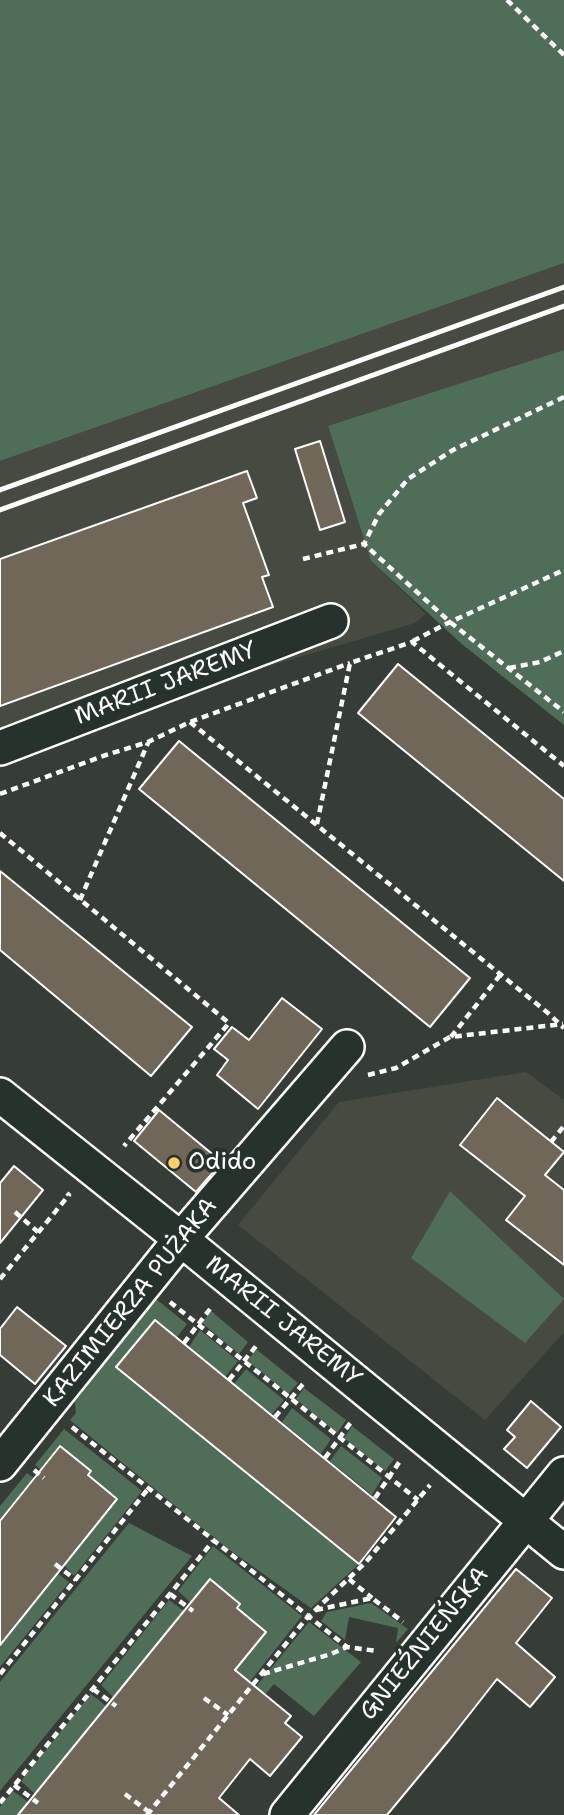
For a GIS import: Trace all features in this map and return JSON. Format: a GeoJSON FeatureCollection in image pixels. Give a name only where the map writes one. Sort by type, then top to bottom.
{"type":"FeatureCollection","features":[{"type":"Feature","properties":{"kind":"street","name":"MARII JAREMY"},"geometry":{"type":"LineString","coordinates":[[0,748],[331,621]]}},
{"type":"Feature","properties":{"kind":"street","name":"KAZIMIERZA PUŻAKA"},"geometry":{"type":"LineString","coordinates":[[0,1464],[181,1239],[346,1047]]}},
{"type":"Feature","properties":{"kind":"street","name":"MARII JAREMY"},"geometry":{"type":"LineString","coordinates":[[0,1095],[564,1552]]}},
{"type":"Feature","properties":{"kind":"street","name":"GNIEŹNIEŃSKA"},"geometry":{"type":"LineString","coordinates":[[287,1815],[564,1474]]}},
{"type":"Feature","properties":{"kind":"path"},"geometry":{"type":"LineString","coordinates":[[507,0],[564,55]]}},
{"type":"Feature","properties":{"kind":"path"},"geometry":{"type":"LineString","coordinates":[[303,559],[364,544],[379,514],[408,479],[453,450],[564,397]]}},
{"type":"Feature","properties":{"kind":"path"},"geometry":{"type":"LineString","coordinates":[[364,544],[450,622],[564,712]]}},
{"type":"Feature","properties":{"kind":"path"},"geometry":{"type":"LineString","coordinates":[[0,794],[148,742],[190,722],[412,642],[564,570]]}},
{"type":"Feature","properties":{"kind":"path"},"geometry":{"type":"LineString","coordinates":[[412,642],[564,766]]}},
{"type":"Feature","properties":{"kind":"path"},"geometry":{"type":"LineString","coordinates":[[509,668],[540,662],[564,651]]}},
{"type":"Feature","properties":{"kind":"path"},"geometry":{"type":"LineString","coordinates":[[317,825],[350,663]]}},
{"type":"Feature","properties":{"kind":"path"},"geometry":{"type":"LineString","coordinates":[[190,722],[563,1026]]}},
{"type":"Feature","properties":{"kind":"path"},"geometry":{"type":"LineString","coordinates":[[80,900],[148,742]]}},
{"type":"Feature","properties":{"kind":"path"},"geometry":{"type":"LineString","coordinates":[[0,833],[229,1023],[124,1146]]}},
{"type":"Feature","properties":{"kind":"path"},"geometry":{"type":"LineString","coordinates":[[356,1078],[396,1068],[450,1037],[501,974]]}},
{"type":"Feature","properties":{"kind":"path"},"geometry":{"type":"LineString","coordinates":[[450,1037],[563,1026]]}},
{"type":"Feature","properties":{"kind":"path"},"geometry":{"type":"LineString","coordinates":[[551,1142],[562,1133],[564,1126]]}},
{"type":"Feature","properties":{"kind":"path"},"geometry":{"type":"LineString","coordinates":[[0,1279],[69,1195]]}},
{"type":"Feature","properties":{"kind":"path"},"geometry":{"type":"LineString","coordinates":[[15,1212],[38,1232]]}},
{"type":"Feature","properties":{"kind":"path"},"geometry":{"type":"LineString","coordinates":[[168,1300],[418,1500]]}},
{"type":"Feature","properties":{"kind":"path"},"geometry":{"type":"LineString","coordinates":[[184,1343],[210,1309]]}},
{"type":"Feature","properties":{"kind":"path"},"geometry":{"type":"LineString","coordinates":[[229,1380],[256,1346]]}},
{"type":"Feature","properties":{"kind":"path"},"geometry":{"type":"LineString","coordinates":[[275,1417],[303,1384]]}},
{"type":"Feature","properties":{"kind":"path"},"geometry":{"type":"LineString","coordinates":[[47,1406],[347,1647]]}},
{"type":"Feature","properties":{"kind":"path"},"geometry":{"type":"LineString","coordinates":[[325,1458],[351,1422]]}},
{"type":"Feature","properties":{"kind":"path"},"geometry":{"type":"LineString","coordinates":[[375,1498],[400,1461]]}},
{"type":"Feature","properties":{"kind":"path"},"geometry":{"type":"LineString","coordinates":[[125,1794],[148,1814],[309,1616],[366,1562],[430,1485]]}},
{"type":"Feature","properties":{"kind":"path"},"geometry":{"type":"LineString","coordinates":[[0,1674],[148,1489]]}},
{"type":"Feature","properties":{"kind":"path"},"geometry":{"type":"LineString","coordinates":[[0,1803],[213,1541]]}},
{"type":"Feature","properties":{"kind":"path"},"geometry":{"type":"LineString","coordinates":[[55,1564],[76,1580]]}},
{"type":"Feature","properties":{"kind":"path"},"geometry":{"type":"LineString","coordinates":[[349,1579],[404,1623]]}},
{"type":"Feature","properties":{"kind":"path"},"geometry":{"type":"LineString","coordinates":[[170,1594],[193,1611]]}},
{"type":"Feature","properties":{"kind":"path"},"geometry":{"type":"LineString","coordinates":[[316,1610],[372,1598]]}},
{"type":"Feature","properties":{"kind":"path"},"geometry":{"type":"LineString","coordinates":[[262,1674],[347,1647],[383,1651]]}},
{"type":"Feature","properties":{"kind":"path"},"geometry":{"type":"LineString","coordinates":[[93,1689],[116,1706]]}},
{"type":"Feature","properties":{"kind":"path"},"geometry":{"type":"LineString","coordinates":[[204,1698],[228,1716]]}},
{"type":"Feature","properties":{"kind":"path"},"geometry":{"type":"LineString","coordinates":[[15,1785],[37,1803]]}},
{"type":"Feature","properties":{"kind":"shaded area"},"geometry":{"type":"Polygon","coordinates":[[[564,263],[564,350],[328,427],[371,561],[426,614],[415,623],[0,745],[0,461],[564,263]]]}},
{"type":"Feature","properties":{"kind":"shaded area"},"geometry":{"type":"Polygon","coordinates":[[[526,1072],[564,1100],[564,1332],[485,1420],[238,1225],[339,1102],[526,1072]]]}},
{"type":"Feature","properties":{"kind":"green space"},"geometry":{"type":"Polygon","coordinates":[[[0,0],[564,0],[564,263],[0,461],[0,0]]]}},
{"type":"Feature","properties":{"kind":"green space"},"geometry":{"type":"Polygon","coordinates":[[[564,350],[564,725],[463,645],[371,561],[328,426],[564,350]]]}},
{"type":"Feature","properties":{"kind":"green space"},"geometry":{"type":"Polygon","coordinates":[[[450,1191],[564,1299],[525,1343],[411,1258],[450,1191]]]}},
{"type":"Feature","properties":{"kind":"green space"},"geometry":{"type":"Polygon","coordinates":[[[156,1299],[187,1324],[177,1337],[154,1320],[116,1367],[359,1564],[311,1608],[227,1548],[70,1420],[76,1413],[75,1402],[156,1299]]]}},
{"type":"Feature","properties":{"kind":"green space"},"geometry":{"type":"Polygon","coordinates":[[[211,1311],[248,1342],[239,1354],[202,1323],[211,1311]]]}},
{"type":"Feature","properties":{"kind":"green space"},"geometry":{"type":"Polygon","coordinates":[[[200,1330],[238,1361],[225,1377],[189,1347],[200,1330]]]}},
{"type":"Feature","properties":{"kind":"green space"},"geometry":{"type":"Polygon","coordinates":[[[256,1349],[298,1383],[288,1394],[248,1361],[256,1349]]]}},
{"type":"Feature","properties":{"kind":"green space"},"geometry":{"type":"Polygon","coordinates":[[[246,1369],[284,1400],[272,1414],[234,1384],[246,1369]]]}},
{"type":"Feature","properties":{"kind":"green space"},"geometry":{"type":"Polygon","coordinates":[[[304,1388],[346,1420],[337,1433],[296,1399],[304,1388]]]}},
{"type":"Feature","properties":{"kind":"green space"},"geometry":{"type":"Polygon","coordinates":[[[292,1408],[331,1439],[321,1454],[282,1422],[292,1408]]]}},
{"type":"Feature","properties":{"kind":"green space"},"geometry":{"type":"Polygon","coordinates":[[[352,1426],[394,1459],[385,1471],[344,1438],[352,1426]]]}},
{"type":"Feature","properties":{"kind":"green space"},"geometry":{"type":"Polygon","coordinates":[[[64,1429],[142,1491],[74,1576],[64,1565],[117,1499],[88,1475],[91,1471],[60,1446],[41,1470],[35,1465],[64,1429]]]}},
{"type":"Feature","properties":{"kind":"green space"},"geometry":{"type":"Polygon","coordinates":[[[341,1446],[382,1478],[372,1495],[330,1461],[341,1446]]]}},
{"type":"Feature","properties":{"kind":"green space"},"geometry":{"type":"Polygon","coordinates":[[[27,1473],[34,1478],[0,1521],[0,1506],[27,1473]]]}},
{"type":"Feature","properties":{"kind":"green space"},"geometry":{"type":"Polygon","coordinates":[[[129,1523],[192,1556],[0,1791],[0,1682],[129,1523]]]}},
{"type":"Feature","properties":{"kind":"green space"},"geometry":{"type":"Polygon","coordinates":[[[213,1546],[302,1616],[228,1709],[213,1697],[266,1632],[237,1608],[240,1604],[210,1579],[190,1602],[178,1591],[213,1546]]]}},
{"type":"Feature","properties":{"kind":"green space"},"geometry":{"type":"Polygon","coordinates":[[[57,1573],[69,1582],[0,1667],[0,1645],[57,1573]]]}},
{"type":"Feature","properties":{"kind":"green space"},"geometry":{"type":"Polygon","coordinates":[[[169,1600],[184,1611],[113,1697],[101,1685],[169,1600]]]}},
{"type":"Feature","properties":{"kind":"green space"},"geometry":{"type":"Polygon","coordinates":[[[371,1603],[408,1629],[396,1643],[398,1628],[349,1617],[345,1640],[321,1621],[327,1612],[371,1603]]]}},
{"type":"Feature","properties":{"kind":"green space"},"geometry":{"type":"Polygon","coordinates":[[[309,1622],[361,1662],[314,1716],[274,1684],[227,1739],[209,1744],[309,1622]]]}},
{"type":"Feature","properties":{"kind":"green space"},"geometry":{"type":"Polygon","coordinates":[[[91,1694],[106,1706],[35,1794],[21,1781],[91,1694]]]}},
{"type":"Feature","properties":{"kind":"green space"},"geometry":{"type":"Polygon","coordinates":[[[13,1791],[28,1802],[18,1815],[0,1815],[0,1807],[13,1791]]]}},
{"type":"Feature","properties":{"kind":"building"},"geometry":{"type":"Polygon","coordinates":[[[320,441],[345,522],[320,530],[295,449],[320,441]]]}},
{"type":"Feature","properties":{"kind":"building"},"geometry":{"type":"Polygon","coordinates":[[[247,471],[257,498],[243,503],[269,575],[262,577],[273,607],[0,706],[0,559],[247,471]]]}},
{"type":"Feature","properties":{"kind":"building"},"geometry":{"type":"Polygon","coordinates":[[[398,664],[564,799],[564,881],[358,713],[398,664]]]}},
{"type":"Feature","properties":{"kind":"building"},"geometry":{"type":"Polygon","coordinates":[[[179,741],[470,978],[430,1027],[139,789],[179,741]]]}},
{"type":"Feature","properties":{"kind":"building"},"geometry":{"type":"Polygon","coordinates":[[[0,871],[192,1027],[151,1076],[0,950],[0,871]]]}},
{"type":"Feature","properties":{"kind":"building"},"geometry":{"type":"Polygon","coordinates":[[[282,998],[322,1029],[258,1109],[217,1075],[228,1060],[214,1049],[232,1027],[249,1040],[282,998]]]}},
{"type":"Feature","properties":{"kind":"building"},"geometry":{"type":"Polygon","coordinates":[[[497,1098],[564,1152],[545,1175],[564,1190],[564,1265],[506,1220],[525,1196],[460,1145],[497,1098]]]}},
{"type":"Feature","properties":{"kind":"building"},"geometry":{"type":"Polygon","coordinates":[[[159,1110],[222,1162],[196,1192],[134,1141],[159,1110]]]}},
{"type":"Feature","properties":{"kind":"building"},"geometry":{"type":"Polygon","coordinates":[[[14,1166],[43,1190],[0,1243],[0,1183],[14,1166]]]}},
{"type":"Feature","properties":{"kind":"building"},"geometry":{"type":"Polygon","coordinates":[[[17,1307],[66,1346],[35,1384],[0,1355],[0,1329],[17,1307]]]}},
{"type":"Feature","properties":{"kind":"building"},"geometry":{"type":"Polygon","coordinates":[[[155,1320],[396,1517],[359,1564],[116,1367],[155,1320]]]}},
{"type":"Feature","properties":{"kind":"building"},"geometry":{"type":"Polygon","coordinates":[[[531,1401],[561,1427],[527,1468],[504,1449],[515,1437],[507,1430],[531,1401]]]}},
{"type":"Feature","properties":{"kind":"building"},"geometry":{"type":"Polygon","coordinates":[[[60,1446],[91,1471],[88,1475],[117,1499],[0,1645],[0,1521],[60,1446]]]}},
{"type":"Feature","properties":{"kind":"building"},"geometry":{"type":"Polygon","coordinates":[[[516,1569],[552,1598],[516,1643],[555,1677],[530,1707],[497,1679],[387,1815],[314,1815],[516,1569]]]}},
{"type":"Feature","properties":{"kind":"building"},"geometry":{"type":"Polygon","coordinates":[[[210,1579],[240,1604],[237,1608],[266,1632],[235,1670],[291,1716],[285,1723],[302,1737],[270,1776],[250,1759],[219,1798],[239,1815],[18,1815],[210,1579]]]}},
{"type":"Feature","properties":{"kind":"railway"},"geometry":{"type":"LineString","coordinates":[[0,490],[564,287]]}},
{"type":"Feature","properties":{"kind":"railway"},"geometry":{"type":"LineString","coordinates":[[0,510],[564,306]]}},
{"type":"Feature","properties":{"kind":"place","name":"Odido"},"geometry":{"type":"Point","coordinates":[174,1163]}}]}
